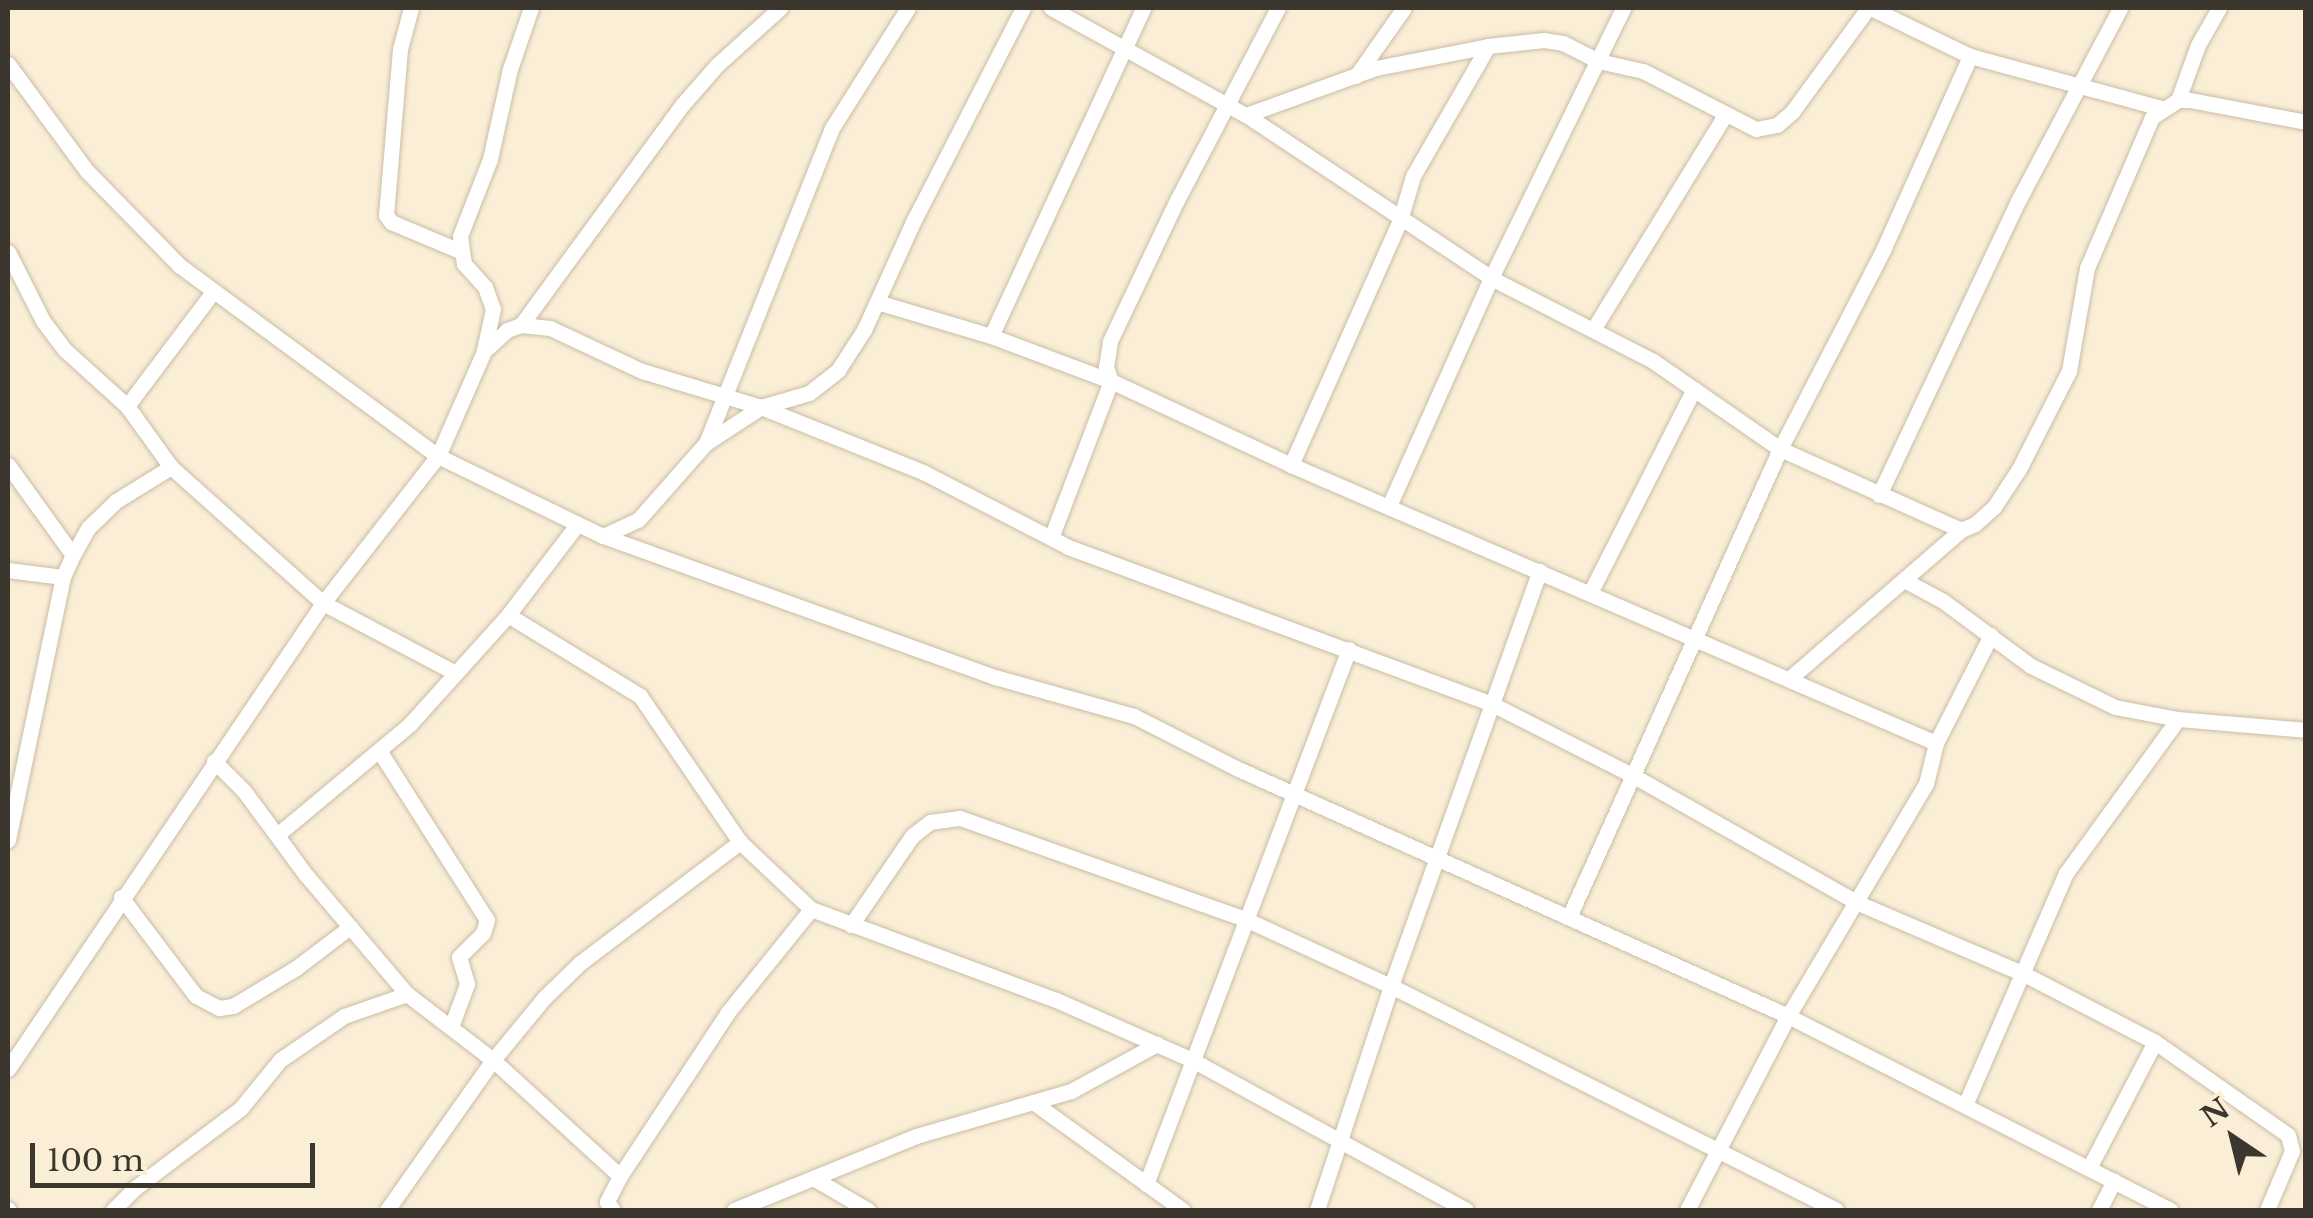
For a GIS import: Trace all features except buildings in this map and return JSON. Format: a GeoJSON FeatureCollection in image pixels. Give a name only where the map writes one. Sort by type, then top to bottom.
{"type":"FeatureCollection","features":[{"type":"Feature","properties":{"kind":"street"},"geometry":{"type":"LineString","coordinates":[[411,8],[400,49],[386,215],[391,222],[460,251]]}},
{"type":"Feature","properties":{"kind":"street"},"geometry":{"type":"LineString","coordinates":[[8,1069],[121,897],[324,603],[438,456],[484,352],[494,309],[485,288],[464,264],[460,236],[490,159],[510,69],[531,8]]}},
{"type":"Feature","properties":{"kind":"street"},"geometry":{"type":"LineString","coordinates":[[484,352],[521,325],[682,104],[717,65],[780,8]]}},
{"type":"Feature","properties":{"kind":"street"},"geometry":{"type":"LineString","coordinates":[[706,443],[832,128],[908,8]]}},
{"type":"Feature","properties":{"kind":"street"},"geometry":{"type":"LineString","coordinates":[[603,536],[638,520],[706,443],[761,407],[810,393],[838,370],[877,302],[1024,8]]}},
{"type":"Feature","properties":{"kind":"street"},"geometry":{"type":"LineString","coordinates":[[1050,8],[1246,114],[1491,278],[1594,328],[1694,388],[1780,449],[1961,530]]}},
{"type":"Feature","properties":{"kind":"street"},"geometry":{"type":"LineString","coordinates":[[991,336],[1143,8]]}},
{"type":"Feature","properties":{"kind":"street"},"geometry":{"type":"LineString","coordinates":[[1051,538],[1110,382],[1106,368],[1110,341],[1226,104],[1278,8]]}},
{"type":"Feature","properties":{"kind":"street"},"geometry":{"type":"LineString","coordinates":[[1356,76],[1404,8]]}},
{"type":"Feature","properties":{"kind":"street"},"geometry":{"type":"LineString","coordinates":[[1389,506],[1491,278],[1623,8]]}},
{"type":"Feature","properties":{"kind":"street"},"geometry":{"type":"LineString","coordinates":[[1246,114],[1356,76],[1488,46],[1544,40],[1563,43],[1598,61],[1679,86],[1724,115],[1756,129],[1777,125],[1832,62],[1870,8],[1970,56],[2162,108]]}},
{"type":"Feature","properties":{"kind":"street"},"geometry":{"type":"LineString","coordinates":[[1879,495],[2076,84],[2120,8]]}},
{"type":"Feature","properties":{"kind":"street"},"geometry":{"type":"LineString","coordinates":[[2178,100],[2192,57],[2219,8]]}},
{"type":"Feature","properties":{"kind":"street"},"geometry":{"type":"LineString","coordinates":[[1291,465],[1400,220],[1413,176],[1488,46]]}},
{"type":"Feature","properties":{"kind":"street"},"geometry":{"type":"LineString","coordinates":[[1569,917],[1630,774],[1780,449],[1883,250],[1970,56]]}},
{"type":"Feature","properties":{"kind":"street"},"geometry":{"type":"LineString","coordinates":[[8,64],[86,170],[124,212],[213,292],[438,456],[576,526],[995,677],[1134,716],[1294,793],[1788,1016],[2171,1210]]}},
{"type":"Feature","properties":{"kind":"street"},"geometry":{"type":"LineString","coordinates":[[1789,679],[1994,506],[2052,410],[2069,371],[2086,268],[2143,132],[2162,108],[2178,100],[2306,122]]}},
{"type":"Feature","properties":{"kind":"street"},"geometry":{"type":"LineString","coordinates":[[1594,328],[1724,115]]}},
{"type":"Feature","properties":{"kind":"street"},"geometry":{"type":"LineString","coordinates":[[8,252],[44,321],[65,350],[127,406],[171,467],[324,603],[454,672]]}},
{"type":"Feature","properties":{"kind":"street"},"geometry":{"type":"LineString","coordinates":[[127,406],[213,292]]}},
{"type":"Feature","properties":{"kind":"street"},"geometry":{"type":"LineString","coordinates":[[877,302],[991,336],[1110,382],[1291,465],[1936,743]]}},
{"type":"Feature","properties":{"kind":"street"},"geometry":{"type":"LineString","coordinates":[[521,325],[550,328],[642,372],[761,407],[923,472],[1051,538],[1490,702],[1630,774],[1856,902],[2022,972],[2155,1042],[2288,1136],[2292,1151],[2266,1210]]}},
{"type":"Feature","properties":{"kind":"street"},"geometry":{"type":"LineString","coordinates":[[1590,593],[1694,388]]}},
{"type":"Feature","properties":{"kind":"street"},"geometry":{"type":"LineString","coordinates":[[8,465],[73,555]]}},
{"type":"Feature","properties":{"kind":"street"},"geometry":{"type":"LineString","coordinates":[[8,840],[14,793],[64,578],[73,555],[88,528],[116,501],[171,467]]}},
{"type":"Feature","properties":{"kind":"street"},"geometry":{"type":"LineString","coordinates":[[277,836],[380,752],[438,695],[454,672],[508,616],[576,526]]}},
{"type":"Feature","properties":{"kind":"street"},"geometry":{"type":"LineString","coordinates":[[8,570],[64,578]]}},
{"type":"Feature","properties":{"kind":"street"},"geometry":{"type":"LineString","coordinates":[[1316,1210],[1490,702],[1540,572]]}},
{"type":"Feature","properties":{"kind":"street"},"geometry":{"type":"LineString","coordinates":[[1904,580],[1992,635],[2031,666],[2116,707],[2178,720],[2306,730]]}},
{"type":"Feature","properties":{"kind":"street"},"geometry":{"type":"LineString","coordinates":[[508,616],[640,696],[740,842],[811,909],[1056,1000],[1194,1061],[1341,1146],[1466,1210]]}},
{"type":"Feature","properties":{"kind":"street"},"geometry":{"type":"LineString","coordinates":[[1687,1210],[1788,1016],[1926,784],[1936,743],[1992,635]]}},
{"type":"Feature","properties":{"kind":"street"},"geometry":{"type":"LineString","coordinates":[[1146,1184],[1349,649]]}},
{"type":"Feature","properties":{"kind":"street"},"geometry":{"type":"LineString","coordinates":[[1965,1106],[2066,873],[2178,720]]}},
{"type":"Feature","properties":{"kind":"street"},"geometry":{"type":"LineString","coordinates":[[380,752],[487,920],[482,933],[459,958],[467,984],[451,1027]]}},
{"type":"Feature","properties":{"kind":"street"},"geometry":{"type":"LineString","coordinates":[[214,761],[244,791],[406,994],[493,1060],[620,1176]]}},
{"type":"Feature","properties":{"kind":"street"},"geometry":{"type":"LineString","coordinates":[[852,925],[912,836],[944,817],[960,818],[1246,919],[1391,986],[1836,1210]]}},
{"type":"Feature","properties":{"kind":"street"},"geometry":{"type":"LineString","coordinates":[[387,1210],[493,1060],[580,962],[740,842]]}},
{"type":"Feature","properties":{"kind":"street"},"geometry":{"type":"LineString","coordinates":[[121,897],[196,996],[219,1008],[232,1006],[296,968],[350,927]]}},
{"type":"Feature","properties":{"kind":"street"},"geometry":{"type":"LineString","coordinates":[[608,1208],[620,1176],[728,1012],[811,909]]}},
{"type":"Feature","properties":{"kind":"street"},"geometry":{"type":"LineString","coordinates":[[113,1210],[135,1188],[241,1108],[280,1060],[344,1016],[406,994]]}},
{"type":"Feature","properties":{"kind":"street"},"geometry":{"type":"LineString","coordinates":[[2089,1168],[2155,1042]]}},
{"type":"Feature","properties":{"kind":"street"},"geometry":{"type":"LineString","coordinates":[[734,1210],[945,1126],[1098,1079],[1156,1044]]}},
{"type":"Feature","properties":{"kind":"street"},"geometry":{"type":"LineString","coordinates":[[1033,1102],[1183,1210]]}},
{"type":"Feature","properties":{"kind":"street"},"geometry":{"type":"LineString","coordinates":[[813,1178],[868,1210]]}},
{"type":"Feature","properties":{"kind":"street"},"geometry":{"type":"LineString","coordinates":[[2099,1210],[2114,1181]]}}]}
